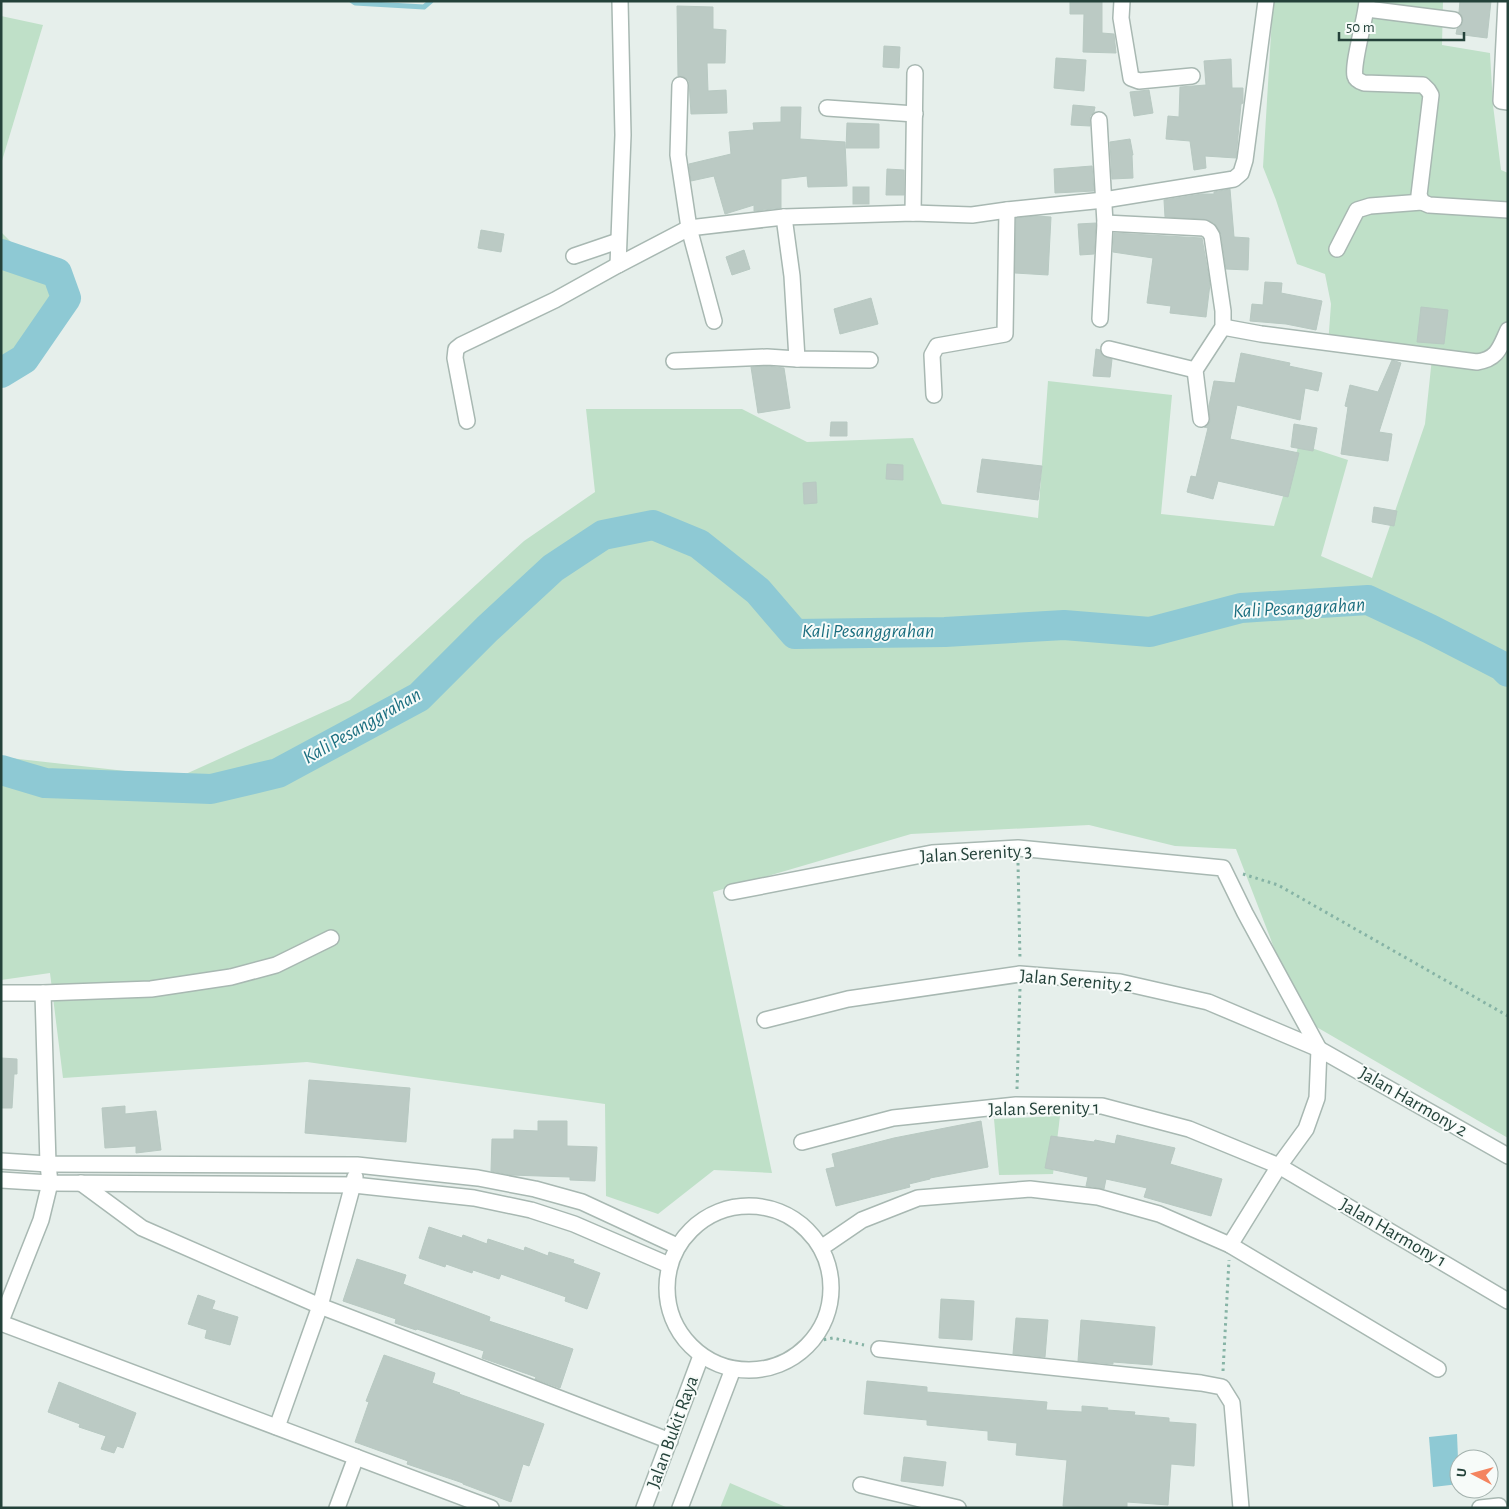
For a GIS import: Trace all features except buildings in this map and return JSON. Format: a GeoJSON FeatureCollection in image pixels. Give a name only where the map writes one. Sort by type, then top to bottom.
{"type":"FeatureCollection","features":[{"type":"Feature","properties":{"kind":"street"},"geometry":{"type":"LineString","coordinates":[[618,265],[622,135],[620,1]]}},
{"type":"Feature","properties":{"kind":"street"},"geometry":{"type":"LineString","coordinates":[[1122,1],[1122,18],[1131,78],[1139,81],[1192,76]]}},
{"type":"Feature","properties":{"kind":"street"},"geometry":{"type":"LineString","coordinates":[[467,421],[455,358],[456,349],[555,300],[690,228],[784,217],[913,213],[972,215],[1104,200],[1234,179],[1241,173],[1245,160],[1266,1]]}},
{"type":"Feature","properties":{"kind":"street"},"geometry":{"type":"LineString","coordinates":[[1506,1],[1501,102],[1508,102]]}},
{"type":"Feature","properties":{"kind":"street"},"geometry":{"type":"LineString","coordinates":[[1422,202],[1419,195],[1431,96],[1423,85],[1364,83],[1358,80],[1355,75],[1357,60],[1367,5],[1454,20]]}},
{"type":"Feature","properties":{"kind":"street"},"geometry":{"type":"LineString","coordinates":[[913,213],[915,73]]}},
{"type":"Feature","properties":{"kind":"street"},"geometry":{"type":"LineString","coordinates":[[680,85],[678,155],[690,228],[714,321]]}},
{"type":"Feature","properties":{"kind":"street"},"geometry":{"type":"LineString","coordinates":[[827,108],[915,114]]}},
{"type":"Feature","properties":{"kind":"street"},"geometry":{"type":"LineString","coordinates":[[1099,120],[1105,223],[1100,319]]}},
{"type":"Feature","properties":{"kind":"street"},"geometry":{"type":"LineString","coordinates":[[1337,249],[1356,210],[1370,206],[1422,202],[1429,205],[1508,210]]}},
{"type":"Feature","properties":{"kind":"street"},"geometry":{"type":"LineString","coordinates":[[934,395],[932,355],[937,346],[1005,334],[1006,210]]}},
{"type":"Feature","properties":{"kind":"street"},"geometry":{"type":"LineString","coordinates":[[784,217],[792,276],[797,359]]}},
{"type":"Feature","properties":{"kind":"street"},"geometry":{"type":"LineString","coordinates":[[1105,223],[1204,228],[1212,236],[1223,311],[1223,327],[1195,370],[1201,419]]}},
{"type":"Feature","properties":{"kind":"street"},"geometry":{"type":"LineString","coordinates":[[574,256],[618,240]]}},
{"type":"Feature","properties":{"kind":"street"},"geometry":{"type":"LineString","coordinates":[[1223,327],[1261,334],[1477,362],[1497,354],[1508,330]]}},
{"type":"Feature","properties":{"kind":"street"},"geometry":{"type":"LineString","coordinates":[[1109,349],[1195,370]]}},
{"type":"Feature","properties":{"kind":"street"},"geometry":{"type":"LineString","coordinates":[[674,362],[767,357],[870,360]]}},
{"type":"Feature","properties":{"kind":"street","name":"Jalan Serenity 3"},"geometry":{"type":"LineString","coordinates":[[732,892],[932,853],[1018,848],[1223,868]]}},
{"type":"Feature","properties":{"kind":"street"},"geometry":{"type":"LineString","coordinates":[[1223,868],[1245,913],[1319,1049],[1317,1098],[1306,1130],[1278,1166],[1230,1245]]}},
{"type":"Feature","properties":{"kind":"street"},"geometry":{"type":"LineString","coordinates":[[1,993],[151,989],[231,977],[276,965],[331,938]]}},
{"type":"Feature","properties":{"kind":"street","name":"Jalan Serenity 2"},"geometry":{"type":"LineString","coordinates":[[765,1020],[848,999],[1020,974],[1120,982],[1208,1002],[1319,1049]]}},
{"type":"Feature","properties":{"kind":"street"},"geometry":{"type":"LineString","coordinates":[[43,993],[50,1183],[41,1220],[1,1322],[491,1508]]}},
{"type":"Feature","properties":{"kind":"street","name":"Jalan Harmony 2"},"geometry":{"type":"LineString","coordinates":[[1319,1049],[1508,1156]]}},
{"type":"Feature","properties":{"kind":"street","name":"Jalan Serenity 1"},"geometry":{"type":"LineString","coordinates":[[802,1142],[893,1118],[1016,1105],[1102,1106],[1188,1129],[1278,1166]]}},
{"type":"Feature","properties":{"kind":"street"},"geometry":{"type":"LineString","coordinates":[[1,1161],[48,1164],[357,1165],[478,1178],[535,1189],[582,1202],[677,1246]]}},
{"type":"Feature","properties":{"kind":"street"},"geometry":{"type":"LineString","coordinates":[[277,1427],[320,1306],[354,1185],[357,1165]]}},
{"type":"Feature","properties":{"kind":"street","name":"Jalan Harmony 1"},"geometry":{"type":"LineString","coordinates":[[1278,1166],[1508,1300]]}},
{"type":"Feature","properties":{"kind":"street"},"geometry":{"type":"LineString","coordinates":[[1,1180],[50,1183],[354,1185],[474,1198],[530,1210],[574,1224],[669,1265]]}},
{"type":"Feature","properties":{"kind":"street"},"geometry":{"type":"LineString","coordinates":[[81,1183],[142,1228],[320,1306],[670,1441]]}},
{"type":"Feature","properties":{"kind":"street"},"geometry":{"type":"LineString","coordinates":[[821,1248],[862,1220],[918,1198],[1030,1189],[1098,1197],[1159,1214],[1230,1245],[1438,1369]]}},
{"type":"Feature","properties":{"kind":"street"},"geometry":{"type":"LineString","coordinates":[[745,1205],[772,1208],[792,1216],[809,1230],[821,1248],[830,1272],[831,1297],[824,1321],[811,1342],[789,1361],[762,1370],[733,1370],[716,1364],[701,1356],[682,1338],[671,1315],[666,1290],[669,1265],[677,1246],[695,1225],[718,1210],[745,1205]]}},
{"type":"Feature","properties":{"kind":"street"},"geometry":{"type":"LineString","coordinates":[[879,1348],[1201,1383],[1222,1387],[1232,1403],[1241,1508]]}},
{"type":"Feature","properties":{"kind":"street","name":"Jalan Bukit Raya"},"geometry":{"type":"LineString","coordinates":[[644,1508],[701,1356]]}},
{"type":"Feature","properties":{"kind":"street","name":"Jalan Bukit Raya"},"geometry":{"type":"LineString","coordinates":[[680,1508],[733,1370]]}},
{"type":"Feature","properties":{"kind":"street"},"geometry":{"type":"LineString","coordinates":[[337,1508],[356,1456]]}},
{"type":"Feature","properties":{"kind":"street"},"geometry":{"type":"LineString","coordinates":[[860,1486],[958,1508]]}},
{"type":"Feature","properties":{"kind":"street"},"geometry":{"type":"LineString","coordinates":[[1480,1508],[1499,1506]]}},
{"type":"Feature","properties":{"kind":"path"},"geometry":{"type":"LineString","coordinates":[[1223,868],[1278,885],[1508,1016]]}},
{"type":"Feature","properties":{"kind":"path"},"geometry":{"type":"LineString","coordinates":[[1222,1387],[1230,1245]]}},
{"type":"Feature","properties":{"kind":"path"},"geometry":{"type":"LineString","coordinates":[[811,1342],[833,1338],[879,1348]]}},
{"type":"Feature","properties":{"kind":"green space"},"geometry":{"type":"Polygon","coordinates":[[[1273,1],[1443,1],[1442,45],[1490,53],[1493,105],[1501,170],[1508,173],[1508,1138],[1301,1018],[1236,849],[1175,846],[1089,825],[911,834],[713,892],[772,1173],[714,1170],[658,1214],[606,1196],[605,1104],[307,1062],[63,1078],[50,973],[1,980],[1,757],[179,777],[350,700],[524,541],[595,492],[586,409],[742,409],[807,442],[913,438],[942,504],[1038,518],[1048,381],[1172,395],[1161,514],[1274,526],[1299,444],[1348,460],[1321,556],[1372,578],[1425,424],[1432,358],[1328,345],[1331,304],[1325,274],[1297,264],[1263,167],[1273,1]]]}},
{"type":"Feature","properties":{"kind":"green space"},"geometry":{"type":"Polygon","coordinates":[[[1,16],[43,25],[1,164],[1,16]]]}},
{"type":"Feature","properties":{"kind":"green space"},"geometry":{"type":"Polygon","coordinates":[[[1,232],[56,287],[16,362],[1,374],[1,232]]]}},
{"type":"Feature","properties":{"kind":"green space"},"geometry":{"type":"Polygon","coordinates":[[[1060,1116],[1053,1174],[999,1175],[994,1119],[1060,1116]]]}},
{"type":"Feature","properties":{"kind":"green space"},"geometry":{"type":"Polygon","coordinates":[[[730,1483],[788,1508],[720,1508],[730,1483]]]}},
{"type":"Feature","properties":{"kind":"water"},"geometry":{"type":"Polygon","coordinates":[[[1457,1434],[1458,1449],[1449,1449],[1449,1485],[1433,1487],[1429,1437],[1457,1434]]]}},
{"type":"Feature","properties":{"kind":"waterway"},"geometry":{"type":"LineString","coordinates":[[352,1],[355,3],[424,7],[431,1]]}},
{"type":"Feature","properties":{"kind":"waterway","name":"Kali Pesanggrahan"},"geometry":{"type":"LineString","coordinates":[[1,254],[57,273],[66,298],[24,359],[1,373]]}},
{"type":"Feature","properties":{"kind":"waterway","name":"Kali Pesanggrahan"},"geometry":{"type":"LineString","coordinates":[[1,770],[45,783],[211,789],[278,773],[419,697],[487,629],[553,568],[603,535],[653,525],[699,544],[758,591],[795,634],[945,632],[1064,625],[1150,632],[1241,608],[1368,600],[1502,666],[1508,672]]}}]}
